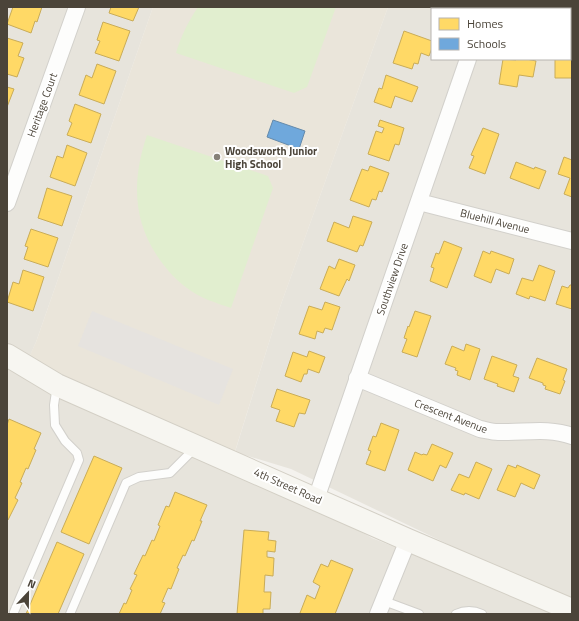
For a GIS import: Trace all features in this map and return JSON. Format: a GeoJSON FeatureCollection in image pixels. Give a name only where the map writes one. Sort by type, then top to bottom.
{"type":"FeatureCollection","features":[{"type":"Feature","properties":{"kind":"street","name":"Heritage Court"},"geometry":{"type":"LineString","coordinates":[[7,203],[77,7]]}},
{"type":"Feature","properties":{"kind":"street","name":"Southview Drive"},"geometry":{"type":"LineString","coordinates":[[316,499],[468,60]]}},
{"type":"Feature","properties":{"kind":"street","name":"Bluehill Avenue"},"geometry":{"type":"LineString","coordinates":[[419,202],[572,241]]}},
{"type":"Feature","properties":{"kind":"street","name":"4th Street Road"},"geometry":{"type":"LineString","coordinates":[[7,355],[57,385],[408,540],[572,610]]}},
{"type":"Feature","properties":{"kind":"street","name":"Crescent Avenue"},"geometry":{"type":"LineString","coordinates":[[357,378],[480,429],[498,432],[548,431],[564,433],[572,436]]}},
{"type":"Feature","properties":{"kind":"street"},"geometry":{"type":"LineString","coordinates":[[381,608],[408,540]]}},
{"type":"Feature","properties":{"kind":"lane"},"geometry":{"type":"LineString","coordinates":[[14,612],[79,460],[77,453],[66,441],[55,424],[54,405],[57,385]]}},
{"type":"Feature","properties":{"kind":"lane"},"geometry":{"type":"LineString","coordinates":[[70,614],[126,483],[139,477],[170,473],[197,446]]}},
{"type":"Feature","properties":{"kind":"lane"},"geometry":{"type":"LineString","coordinates":[[381,608],[419,614]]}},
{"type":"Feature","properties":{"kind":"lane"},"geometry":{"type":"LineString","coordinates":[[456,614],[467,611],[476,611],[482,614]]}},
{"type":"Feature","properties":{"kind":"shaded area"},"geometry":{"type":"Polygon","coordinates":[[[7,7],[153,7],[36,342],[29,358],[7,343],[7,7]]]}},
{"type":"Feature","properties":{"kind":"shaded area","name":"Woodsworth Junior High School"},"geometry":{"type":"Polygon","coordinates":[[[153,7],[388,7],[280,307],[232,461],[25,366],[36,342],[153,7]]]}},
{"type":"Feature","properties":{"kind":"shaded area"},"geometry":{"type":"Polygon","coordinates":[[[388,7],[572,7],[572,600],[458,549],[291,469],[235,452],[280,307],[388,7]]]}},
{"type":"Feature","properties":{"kind":"shaded area"},"geometry":{"type":"Polygon","coordinates":[[[92,311],[233,369],[219,405],[78,346],[92,311]]]}},
{"type":"Feature","properties":{"kind":"shaded area"},"geometry":{"type":"Polygon","coordinates":[[[7,361],[326,512],[372,538],[436,564],[486,578],[570,614],[7,614],[7,361]]]}},
{"type":"Feature","properties":{"kind":"green space"},"geometry":{"type":"Polygon","coordinates":[[[198,7],[336,7],[307,87],[294,93],[176,53],[185,29],[198,7]]]}},
{"type":"Feature","properties":{"kind":"green space"},"geometry":{"type":"Polygon","coordinates":[[[147,135],[268,176],[273,188],[231,308],[192,292],[183,285],[166,268],[151,245],[144,230],[137,199],[139,168],[147,135]]]}},
{"type":"Feature","properties":{"kind":"building: Homes"},"geometry":{"type":"Polygon","coordinates":[[[13,7],[42,7],[37,22],[35,21],[31,33],[7,24],[13,7]]]}},
{"type":"Feature","properties":{"kind":"building: Homes"},"geometry":{"type":"Polygon","coordinates":[[[111,7],[139,7],[133,21],[109,13],[111,7]]]}},
{"type":"Feature","properties":{"kind":"building: Homes"},"geometry":{"type":"Polygon","coordinates":[[[103,22],[130,31],[119,61],[95,53],[100,41],[97,40],[103,22]]]}},
{"type":"Feature","properties":{"kind":"building: Homes"},"geometry":{"type":"Polygon","coordinates":[[[404,31],[431,41],[431,51],[429,56],[421,53],[418,64],[414,63],[412,69],[393,63],[404,31]]]}},
{"type":"Feature","properties":{"kind":"building: Homes"},"geometry":{"type":"Polygon","coordinates":[[[7,38],[23,43],[18,56],[24,58],[17,77],[7,74],[7,38]]]}},
{"type":"Feature","properties":{"kind":"building: Homes"},"geometry":{"type":"Polygon","coordinates":[[[572,57],[572,78],[555,78],[555,60],[571,60],[572,57]]]}},
{"type":"Feature","properties":{"kind":"building: Homes"},"geometry":{"type":"Polygon","coordinates":[[[503,60],[536,61],[533,77],[519,75],[517,87],[499,84],[503,60]]]}},
{"type":"Feature","properties":{"kind":"building: Homes"},"geometry":{"type":"Polygon","coordinates":[[[97,64],[116,71],[104,104],[79,95],[86,75],[92,78],[97,64]]]}},
{"type":"Feature","properties":{"kind":"building: Homes"},"geometry":{"type":"Polygon","coordinates":[[[386,75],[418,87],[412,102],[395,96],[391,108],[374,102],[379,88],[382,89],[386,75]]]}},
{"type":"Feature","properties":{"kind":"building: Homes"},"geometry":{"type":"Polygon","coordinates":[[[7,87],[14,89],[7,107],[7,87]]]}},
{"type":"Feature","properties":{"kind":"building: Homes"},"geometry":{"type":"Polygon","coordinates":[[[75,104],[101,114],[91,143],[67,135],[72,123],[69,121],[75,104]]]}},
{"type":"Feature","properties":{"kind":"building: Homes"},"geometry":{"type":"Polygon","coordinates":[[[380,120],[404,128],[399,145],[395,144],[389,161],[368,154],[376,131],[382,133],[384,128],[378,126],[380,120]]]}},
{"type":"Feature","properties":{"kind":"building: Homes"},"geometry":{"type":"Polygon","coordinates":[[[483,128],[499,134],[485,174],[469,168],[474,156],[471,155],[483,128]]]}},
{"type":"Feature","properties":{"kind":"building: Homes"},"geometry":{"type":"Polygon","coordinates":[[[67,145],[87,153],[75,186],[50,177],[57,156],[63,158],[67,145]]]}},
{"type":"Feature","properties":{"kind":"building: Homes"},"geometry":{"type":"Polygon","coordinates":[[[564,157],[572,160],[572,197],[564,194],[570,178],[558,174],[564,157]]]}},
{"type":"Feature","properties":{"kind":"building: Homes"},"geometry":{"type":"Polygon","coordinates":[[[516,162],[534,169],[535,167],[546,171],[539,189],[510,178],[516,162]]]}},
{"type":"Feature","properties":{"kind":"building: Homes"},"geometry":{"type":"Polygon","coordinates":[[[370,166],[389,173],[382,192],[379,191],[376,200],[372,199],[369,207],[350,200],[362,169],[368,171],[370,166]]]}},
{"type":"Feature","properties":{"kind":"building: Homes"},"geometry":{"type":"Polygon","coordinates":[[[47,188],[72,196],[62,226],[38,218],[47,188]]]}},
{"type":"Feature","properties":{"kind":"building: Homes"},"geometry":{"type":"Polygon","coordinates":[[[353,216],[372,222],[363,246],[360,245],[357,252],[327,241],[334,222],[349,228],[353,216]]]}},
{"type":"Feature","properties":{"kind":"building: Homes"},"geometry":{"type":"Polygon","coordinates":[[[31,229],[58,238],[48,267],[24,259],[28,247],[25,246],[31,229]]]}},
{"type":"Feature","properties":{"kind":"building: Homes"},"geometry":{"type":"Polygon","coordinates":[[[444,241],[462,248],[447,288],[430,281],[434,268],[431,267],[436,253],[439,254],[444,241]]]}},
{"type":"Feature","properties":{"kind":"building: Homes"},"geometry":{"type":"Polygon","coordinates":[[[483,251],[490,254],[491,251],[514,259],[509,274],[496,269],[491,283],[474,276],[483,251]]]}},
{"type":"Feature","properties":{"kind":"building: Homes"},"geometry":{"type":"Polygon","coordinates":[[[339,259],[355,265],[349,281],[347,279],[339,296],[320,289],[329,266],[335,269],[339,259]]]}},
{"type":"Feature","properties":{"kind":"building: Homes"},"geometry":{"type":"Polygon","coordinates":[[[539,265],[555,271],[545,301],[530,296],[529,299],[516,294],[522,278],[533,281],[539,265]]]}},
{"type":"Feature","properties":{"kind":"building: Homes"},"geometry":{"type":"Polygon","coordinates":[[[23,270],[44,277],[33,311],[7,302],[13,282],[19,284],[23,270]]]}},
{"type":"Feature","properties":{"kind":"building: Homes"},"geometry":{"type":"Polygon","coordinates":[[[572,285],[572,309],[556,304],[562,286],[568,288],[572,285]]]}},
{"type":"Feature","properties":{"kind":"building: Homes"},"geometry":{"type":"Polygon","coordinates":[[[325,302],[340,307],[332,330],[325,328],[323,333],[317,331],[315,339],[299,334],[309,306],[322,310],[325,302]]]}},
{"type":"Feature","properties":{"kind":"building: Homes"},"geometry":{"type":"Polygon","coordinates":[[[415,311],[431,316],[417,357],[402,352],[407,339],[404,338],[415,311]]]}},
{"type":"Feature","properties":{"kind":"building: Homes"},"geometry":{"type":"Polygon","coordinates":[[[466,344],[480,349],[470,380],[457,375],[458,371],[455,370],[456,368],[445,364],[452,346],[464,351],[466,344]]]}},
{"type":"Feature","properties":{"kind":"building: Homes"},"geometry":{"type":"Polygon","coordinates":[[[309,351],[325,357],[319,373],[308,369],[307,374],[304,374],[301,382],[285,376],[293,352],[307,357],[309,351]]]}},
{"type":"Feature","properties":{"kind":"building: Homes"},"geometry":{"type":"Polygon","coordinates":[[[492,356],[517,365],[513,376],[519,378],[514,392],[497,386],[498,384],[484,379],[492,356]]]}},
{"type":"Feature","properties":{"kind":"building: Homes"},"geometry":{"type":"Polygon","coordinates":[[[537,358],[567,369],[563,380],[565,381],[560,394],[545,389],[546,386],[543,385],[543,383],[529,378],[537,358]]]}},
{"type":"Feature","properties":{"kind":"building: Homes"},"geometry":{"type":"Polygon","coordinates":[[[277,389],[310,400],[305,414],[299,413],[294,427],[276,421],[280,410],[271,407],[277,389]]]}},
{"type":"Feature","properties":{"kind":"building: Homes"},"geometry":{"type":"Polygon","coordinates":[[[9,419],[41,433],[28,469],[26,468],[20,482],[22,483],[15,498],[18,500],[7,520],[7,425],[9,419]]]}},
{"type":"Feature","properties":{"kind":"building: Homes"},"geometry":{"type":"Polygon","coordinates":[[[381,423],[399,430],[385,471],[366,464],[371,451],[368,450],[373,436],[376,437],[381,423]]]}},
{"type":"Feature","properties":{"kind":"building: Homes"},"geometry":{"type":"Polygon","coordinates":[[[432,444],[453,453],[446,468],[440,465],[433,481],[408,470],[415,452],[422,455],[427,455],[432,444]]]}},
{"type":"Feature","properties":{"kind":"building: Homes"},"geometry":{"type":"Polygon","coordinates":[[[94,456],[122,468],[89,544],[61,532],[94,456]]]}},
{"type":"Feature","properties":{"kind":"building: Homes"},"geometry":{"type":"Polygon","coordinates":[[[476,462],[492,469],[479,499],[465,493],[464,495],[451,490],[459,474],[469,478],[476,462]]]}},
{"type":"Feature","properties":{"kind":"building: Homes"},"geometry":{"type":"Polygon","coordinates":[[[508,465],[516,468],[517,465],[540,475],[534,489],[521,483],[515,497],[497,490],[508,465]]]}},
{"type":"Feature","properties":{"kind":"building: Homes"},"geometry":{"type":"Polygon","coordinates":[[[175,492],[207,505],[194,541],[192,540],[185,556],[183,555],[177,568],[179,569],[171,589],[168,588],[162,602],[165,603],[160,614],[119,614],[124,603],[126,604],[132,590],[130,589],[137,575],[134,574],[143,555],[145,556],[152,540],[154,541],[160,526],[158,525],[166,506],[169,507],[175,492]]]}},
{"type":"Feature","properties":{"kind":"building: Homes"},"geometry":{"type":"Polygon","coordinates":[[[244,530],[269,532],[268,540],[276,541],[275,552],[267,551],[267,557],[274,558],[273,576],[265,575],[264,592],[271,592],[270,609],[263,609],[263,614],[237,614],[244,530]]]}},
{"type":"Feature","properties":{"kind":"building: Homes"},"geometry":{"type":"Polygon","coordinates":[[[57,542],[84,554],[58,614],[26,614],[57,542]]]}},
{"type":"Feature","properties":{"kind":"building: Homes"},"geometry":{"type":"Polygon","coordinates":[[[331,560],[353,569],[335,614],[300,613],[307,595],[315,599],[320,586],[313,582],[321,564],[328,567],[331,560]]]}},
{"type":"Feature","properties":{"kind":"building: Schools"},"geometry":{"type":"Polygon","coordinates":[[[273,120],[305,131],[299,149],[267,137],[273,120]]]}},
{"type":"Feature","properties":{"kind":"place","name":"Woodsworth Junior High School"},"geometry":{"type":"Point","coordinates":[217,157]}}]}
